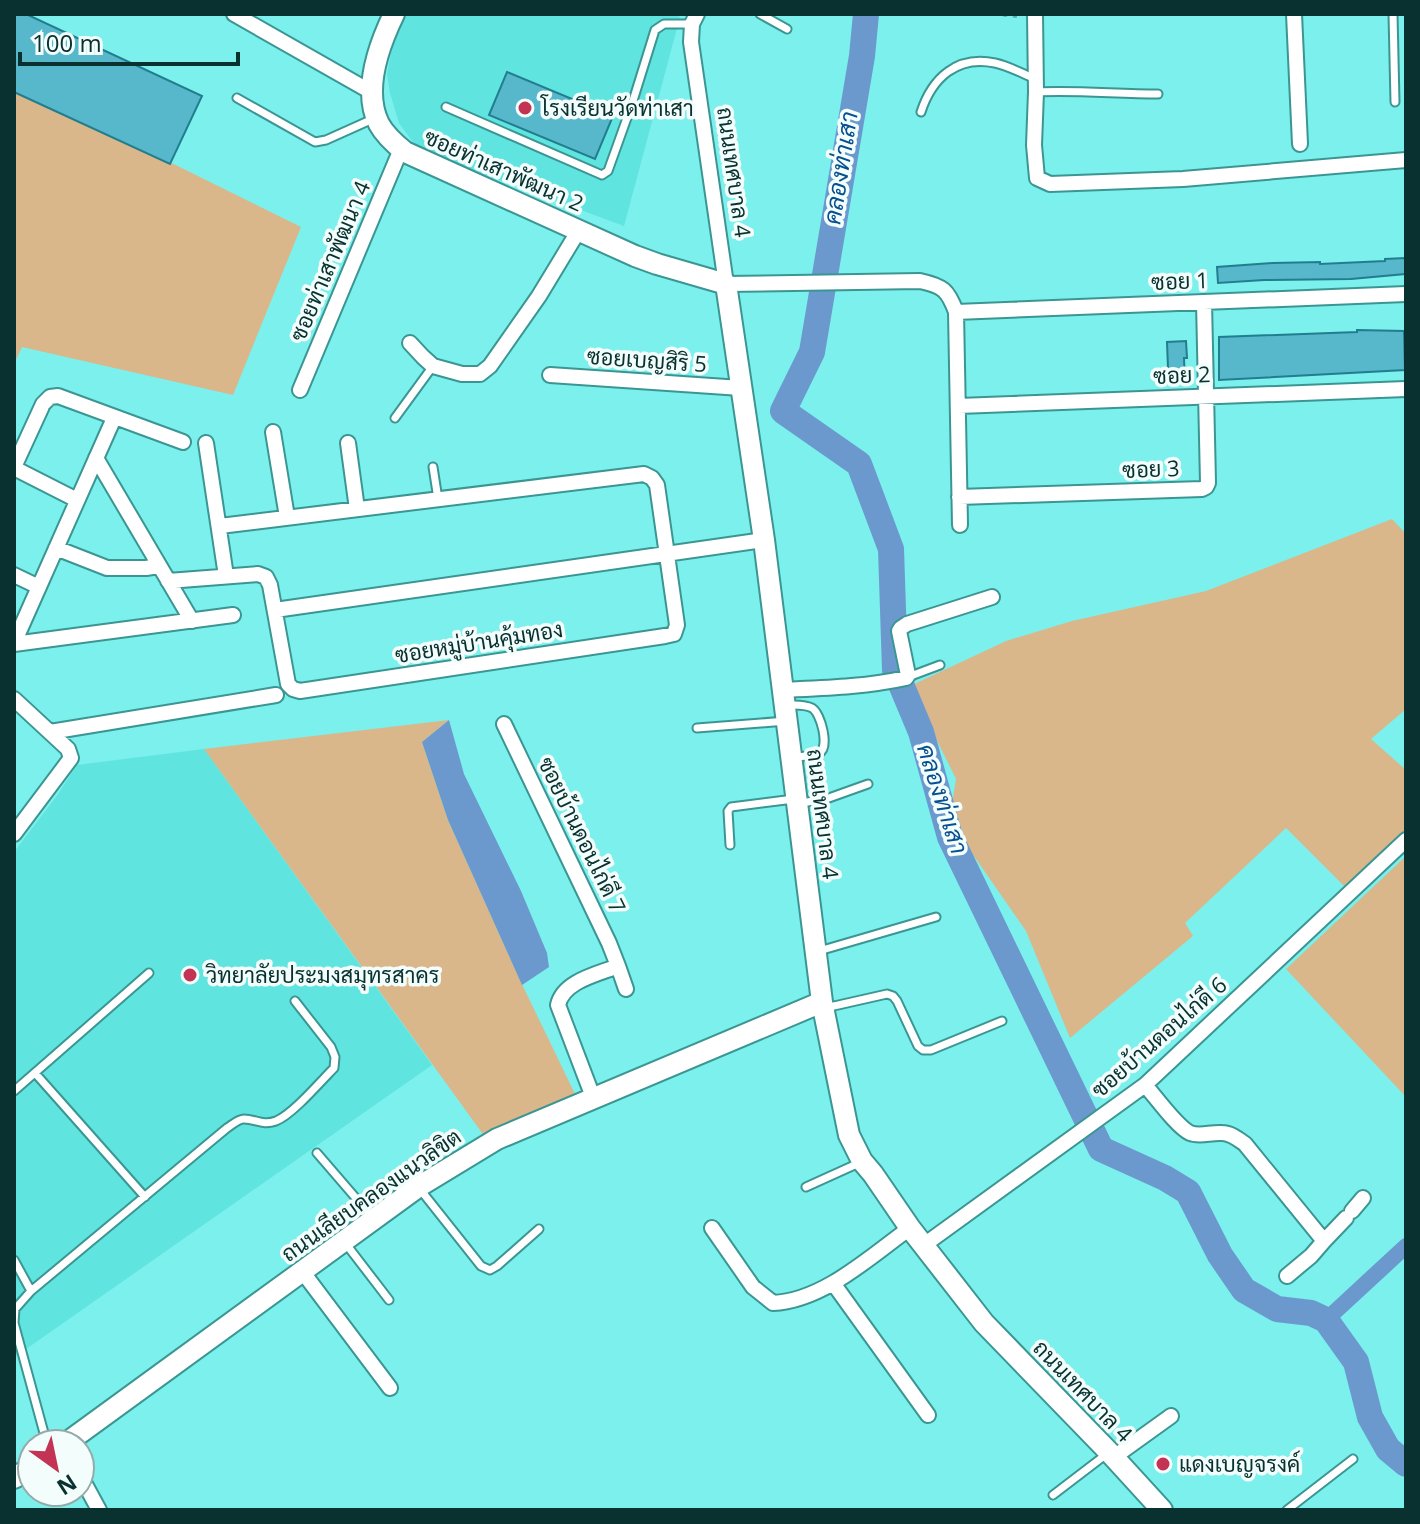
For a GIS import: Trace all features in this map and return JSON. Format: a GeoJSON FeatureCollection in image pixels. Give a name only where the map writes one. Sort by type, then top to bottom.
{"type":"FeatureCollection","features":[{"type":"Feature","properties":{"kind":"street"},"geometry":{"type":"LineString","coordinates":[[234,14],[373,93]]}},
{"type":"Feature","properties":{"kind":"street","name":"ซอยท่าเสาพัฒนา 2"},"geometry":{"type":"LineString","coordinates":[[394,14],[386,29],[372,82],[379,123],[401,149],[657,264],[726,284]]}},
{"type":"Feature","properties":{"kind":"street"},"geometry":{"type":"LineString","coordinates":[[1294,14],[1300,144]]}},
{"type":"Feature","properties":{"kind":"street"},"geometry":{"type":"LineString","coordinates":[[1035,16],[1034,145],[1037,178],[1050,184],[1183,179],[1406,160]]}},
{"type":"Feature","properties":{"kind":"street","name":"ถนนเทศบาล 4"},"geometry":{"type":"LineString","coordinates":[[695,19],[691,42],[764,540],[823,1005],[849,1135],[862,1161],[910,1228],[984,1323],[1162,1510]]}},
{"type":"Feature","properties":{"kind":"street","name":"ซอยท่าเสาพัฒนา 4"},"geometry":{"type":"LineString","coordinates":[[300,390],[401,149]]}},
{"type":"Feature","properties":{"kind":"street"},"geometry":{"type":"LineString","coordinates":[[410,343],[433,366],[462,374],[480,374],[490,366],[539,296],[579,230]]}},
{"type":"Feature","properties":{"kind":"street"},"geometry":{"type":"LineString","coordinates":[[726,284],[920,281],[939,285],[950,296],[956,312],[960,525]]}},
{"type":"Feature","properties":{"kind":"street","name":"ซอย 1"},"geometry":{"type":"LineString","coordinates":[[956,312],[1406,294]]}},
{"type":"Feature","properties":{"kind":"street","name":"ซอย 3"},"geometry":{"type":"LineString","coordinates":[[959,497],[1206,487],[1204,302]]}},
{"type":"Feature","properties":{"kind":"street","name":"ซอยเบญสิริ 5"},"geometry":{"type":"LineString","coordinates":[[550,375],[741,388]]}},
{"type":"Feature","properties":{"kind":"street","name":"ซอย 2"},"geometry":{"type":"LineString","coordinates":[[959,406],[1406,389]]}},
{"type":"Feature","properties":{"kind":"street"},"geometry":{"type":"LineString","coordinates":[[77,500],[14,468],[43,404],[50,397],[58,396],[183,442]]}},
{"type":"Feature","properties":{"kind":"street"},"geometry":{"type":"LineString","coordinates":[[14,644],[114,418]]}},
{"type":"Feature","properties":{"kind":"street"},"geometry":{"type":"LineString","coordinates":[[273,432],[287,517]]}},
{"type":"Feature","properties":{"kind":"street"},"geometry":{"type":"LineString","coordinates":[[206,443],[226,576]]}},
{"type":"Feature","properties":{"kind":"street"},"geometry":{"type":"LineString","coordinates":[[348,443],[357,509]]}},
{"type":"Feature","properties":{"kind":"street"},"geometry":{"type":"LineString","coordinates":[[96,458],[192,621]]}},
{"type":"Feature","properties":{"kind":"street","name":"ซอยหมู่บ้านคุ้มทอง"},"geometry":{"type":"LineString","coordinates":[[168,581],[258,574],[266,577],[288,684],[300,691],[674,634],[677,625],[657,485],[644,474],[220,526]]}},
{"type":"Feature","properties":{"kind":"street"},"geometry":{"type":"LineString","coordinates":[[275,610],[764,540]]}},
{"type":"Feature","properties":{"kind":"street"},"geometry":{"type":"LineString","coordinates":[[56,548],[107,568],[159,566]]}},
{"type":"Feature","properties":{"kind":"street"},"geometry":{"type":"LineString","coordinates":[[14,575],[39,587]]}},
{"type":"Feature","properties":{"kind":"street"},"geometry":{"type":"LineString","coordinates":[[785,706],[906,678],[901,628],[992,597]]}},
{"type":"Feature","properties":{"kind":"street"},"geometry":{"type":"LineString","coordinates":[[14,644],[233,615]]}},
{"type":"Feature","properties":{"kind":"street"},"geometry":{"type":"LineString","coordinates":[[50,732],[276,695]]}},
{"type":"Feature","properties":{"kind":"street"},"geometry":{"type":"LineString","coordinates":[[14,699],[68,749],[71,758],[14,834]]}},
{"type":"Feature","properties":{"kind":"street","name":"ซอยบ้านดอนไก่ดี 7"},"geometry":{"type":"LineString","coordinates":[[504,724],[609,943],[626,989]]}},
{"type":"Feature","properties":{"kind":"street","name":"ซอยบ้านดอนไก่ดี 6"},"geometry":{"type":"LineString","coordinates":[[924,1245],[1145,1085],[1406,840]]}},
{"type":"Feature","properties":{"kind":"street"},"geometry":{"type":"LineString","coordinates":[[593,1097],[558,1005],[572,985],[618,966]]}},
{"type":"Feature","properties":{"kind":"street","name":"ถนนเลียบคลองแนวลิขิต"},"geometry":{"type":"LineString","coordinates":[[87,1428],[418,1187],[497,1139],[823,1005]]}},
{"type":"Feature","properties":{"kind":"street"},"geometry":{"type":"LineString","coordinates":[[1145,1085],[1192,1134],[1220,1132],[1232,1135],[1245,1144],[1324,1241]]}},
{"type":"Feature","properties":{"kind":"street"},"geometry":{"type":"LineString","coordinates":[[1287,1276],[1311,1256],[1363,1198]]}},
{"type":"Feature","properties":{"kind":"street"},"geometry":{"type":"LineString","coordinates":[[712,1228],[753,1287],[773,1303],[790,1302],[833,1283],[910,1228]]}},
{"type":"Feature","properties":{"kind":"street"},"geometry":{"type":"LineString","coordinates":[[302,1271],[390,1388]]}},
{"type":"Feature","properties":{"kind":"street"},"geometry":{"type":"LineString","coordinates":[[833,1283],[928,1415]]}},
{"type":"Feature","properties":{"kind":"street"},"geometry":{"type":"LineString","coordinates":[[1111,1455],[1171,1416]]}},
{"type":"Feature","properties":{"kind":"lane"},"geometry":{"type":"LineString","coordinates":[[760,14],[787,29]]}},
{"type":"Feature","properties":{"kind":"lane"},"geometry":{"type":"LineString","coordinates":[[1393,14],[1395,102]]}},
{"type":"Feature","properties":{"kind":"lane"},"geometry":{"type":"LineString","coordinates":[[446,107],[602,175],[608,171],[655,30],[664,24],[695,19]]}},
{"type":"Feature","properties":{"kind":"lane"},"geometry":{"type":"LineString","coordinates":[[921,112],[939,77],[966,62],[996,63],[1036,85],[1115,94],[1158,94]]}},
{"type":"Feature","properties":{"kind":"lane"},"geometry":{"type":"LineString","coordinates":[[237,98],[315,142],[377,117]]}},
{"type":"Feature","properties":{"kind":"lane"},"geometry":{"type":"LineString","coordinates":[[395,418],[433,366]]}},
{"type":"Feature","properties":{"kind":"lane"},"geometry":{"type":"LineString","coordinates":[[433,467],[438,499]]}},
{"type":"Feature","properties":{"kind":"lane"},"geometry":{"type":"LineString","coordinates":[[906,678],[940,665]]}},
{"type":"Feature","properties":{"kind":"lane"},"geometry":{"type":"LineString","coordinates":[[697,728],[785,706],[814,709],[819,714],[826,745],[818,754],[791,758]]}},
{"type":"Feature","properties":{"kind":"lane"},"geometry":{"type":"LineString","coordinates":[[730,845],[728,811],[731,807],[826,799],[868,784]]}},
{"type":"Feature","properties":{"kind":"lane"},"geometry":{"type":"LineString","coordinates":[[816,952],[936,917]]}},
{"type":"Feature","properties":{"kind":"lane"},"geometry":{"type":"LineString","coordinates":[[14,1091],[149,973]]}},
{"type":"Feature","properties":{"kind":"lane"},"geometry":{"type":"LineString","coordinates":[[823,1005],[887,994],[893,996],[918,1046],[923,1050],[931,1050],[1002,1021]]}},
{"type":"Feature","properties":{"kind":"lane"},"geometry":{"type":"LineString","coordinates":[[43,1428],[14,1323],[15,1309],[31,1291],[227,1128],[245,1119],[261,1123],[286,1115],[334,1068],[335,1057],[331,1047],[295,1001]]}},
{"type":"Feature","properties":{"kind":"lane"},"geometry":{"type":"LineString","coordinates":[[35,1073],[145,1197]]}},
{"type":"Feature","properties":{"kind":"lane"},"geometry":{"type":"LineString","coordinates":[[317,1153],[374,1219]]}},
{"type":"Feature","properties":{"kind":"lane"},"geometry":{"type":"LineString","coordinates":[[806,1187],[862,1161]]}},
{"type":"Feature","properties":{"kind":"lane"},"geometry":{"type":"LineString","coordinates":[[418,1187],[481,1266],[490,1270],[539,1229]]}},
{"type":"Feature","properties":{"kind":"lane"},"geometry":{"type":"LineString","coordinates":[[344,1241],[389,1300]]}},
{"type":"Feature","properties":{"kind":"lane"},"geometry":{"type":"LineString","coordinates":[[14,1260],[31,1291]]}},
{"type":"Feature","properties":{"kind":"lane"},"geometry":{"type":"LineString","coordinates":[[1053,1495],[1111,1455]]}},
{"type":"Feature","properties":{"kind":"lane"},"geometry":{"type":"LineString","coordinates":[[1287,1510],[1353,1459]]}},
{"type":"Feature","properties":{"kind":"path"},"geometry":{"type":"LineString","coordinates":[[993,14],[1035,16]]}},
{"type":"Feature","properties":{"kind":"shaded area","name":"โรงเรียนวัดท่าเสา"},"geometry":{"type":"Polygon","coordinates":[[[406,14],[674,14],[680,17],[624,226],[427,153],[412,141],[399,123],[387,74],[393,44],[406,14]]]}},
{"type":"Feature","properties":{"kind":"shaded area"},"geometry":{"type":"Polygon","coordinates":[[[14,85],[301,227],[233,395],[22,347],[14,364],[14,85]]]}},
{"type":"Feature","properties":{"kind":"shaded area"},"geometry":{"type":"Polygon","coordinates":[[[1392,519],[1406,534],[1406,709],[1371,739],[1406,770],[1406,830],[1344,886],[1286,828],[1185,923],[1193,936],[1070,1038],[1026,931],[969,849],[952,804],[956,779],[910,686],[1006,641],[1072,621],[1206,591],[1392,519]]]}},
{"type":"Feature","properties":{"kind":"shaded area"},"geometry":{"type":"Polygon","coordinates":[[[449,720],[422,742],[448,820],[575,1094],[485,1137],[204,749],[449,720]]]}},
{"type":"Feature","properties":{"kind":"shaded area"},"geometry":{"type":"Polygon","coordinates":[[[449,720],[464,774],[521,891],[547,953],[549,967],[522,985],[448,820],[422,742],[449,720]]]}},
{"type":"Feature","properties":{"kind":"shaded area","name":"วิทยาลัยประมงสมุทรสาคร"},"geometry":{"type":"Polygon","coordinates":[[[204,749],[432,1065],[16,1356],[14,852],[77,765],[204,749]]]}},
{"type":"Feature","properties":{"kind":"shaded area"},"geometry":{"type":"Polygon","coordinates":[[[1406,856],[1406,1097],[1286,969],[1406,856]]]}},
{"type":"Feature","properties":{"kind":"building"},"geometry":{"type":"Polygon","coordinates":[[[14,14],[26,14],[202,96],[170,164],[14,92],[14,14]]]}},
{"type":"Feature","properties":{"kind":"building"},"geometry":{"type":"Polygon","coordinates":[[[507,72],[613,116],[595,159],[489,115],[507,72]]]}},
{"type":"Feature","properties":{"kind":"building"},"geometry":{"type":"Polygon","coordinates":[[[1405,258],[1405,274],[1218,283],[1217,267],[1405,258]]]}},
{"type":"Feature","properties":{"kind":"building"},"geometry":{"type":"Polygon","coordinates":[[[1357,330],[1404,331],[1405,370],[1219,380],[1219,337],[1357,330]]]}},
{"type":"Feature","properties":{"kind":"building"},"geometry":{"type":"Polygon","coordinates":[[[1186,341],[1185,384],[1166,384],[1167,342],[1186,341]]]}},
{"type":"Feature","properties":{"kind":"waterway","name":"คลองท่าเสา"},"geometry":{"type":"LineString","coordinates":[[866,14],[862,56],[812,352],[783,411],[859,464],[891,549],[895,670],[921,732],[950,837],[1101,1149],[1188,1192],[1220,1255],[1244,1290],[1277,1309],[1311,1313],[1326,1320],[1356,1362],[1370,1417],[1388,1449],[1406,1464]]}},
{"type":"Feature","properties":{"kind":"waterway"},"geometry":{"type":"LineString","coordinates":[[1326,1320],[1406,1246]]}},
{"type":"Feature","properties":{"kind":"place","name":"โรงเรียนวัดท่าเสา"},"geometry":{"type":"Point","coordinates":[525,108]}},
{"type":"Feature","properties":{"kind":"place","name":"วิทยาลัยประมงสมุทรสาคร"},"geometry":{"type":"Point","coordinates":[190,975]}},
{"type":"Feature","properties":{"kind":"place","name":"แดงเบญจรงค์"},"geometry":{"type":"Point","coordinates":[1163,1464]}}]}
